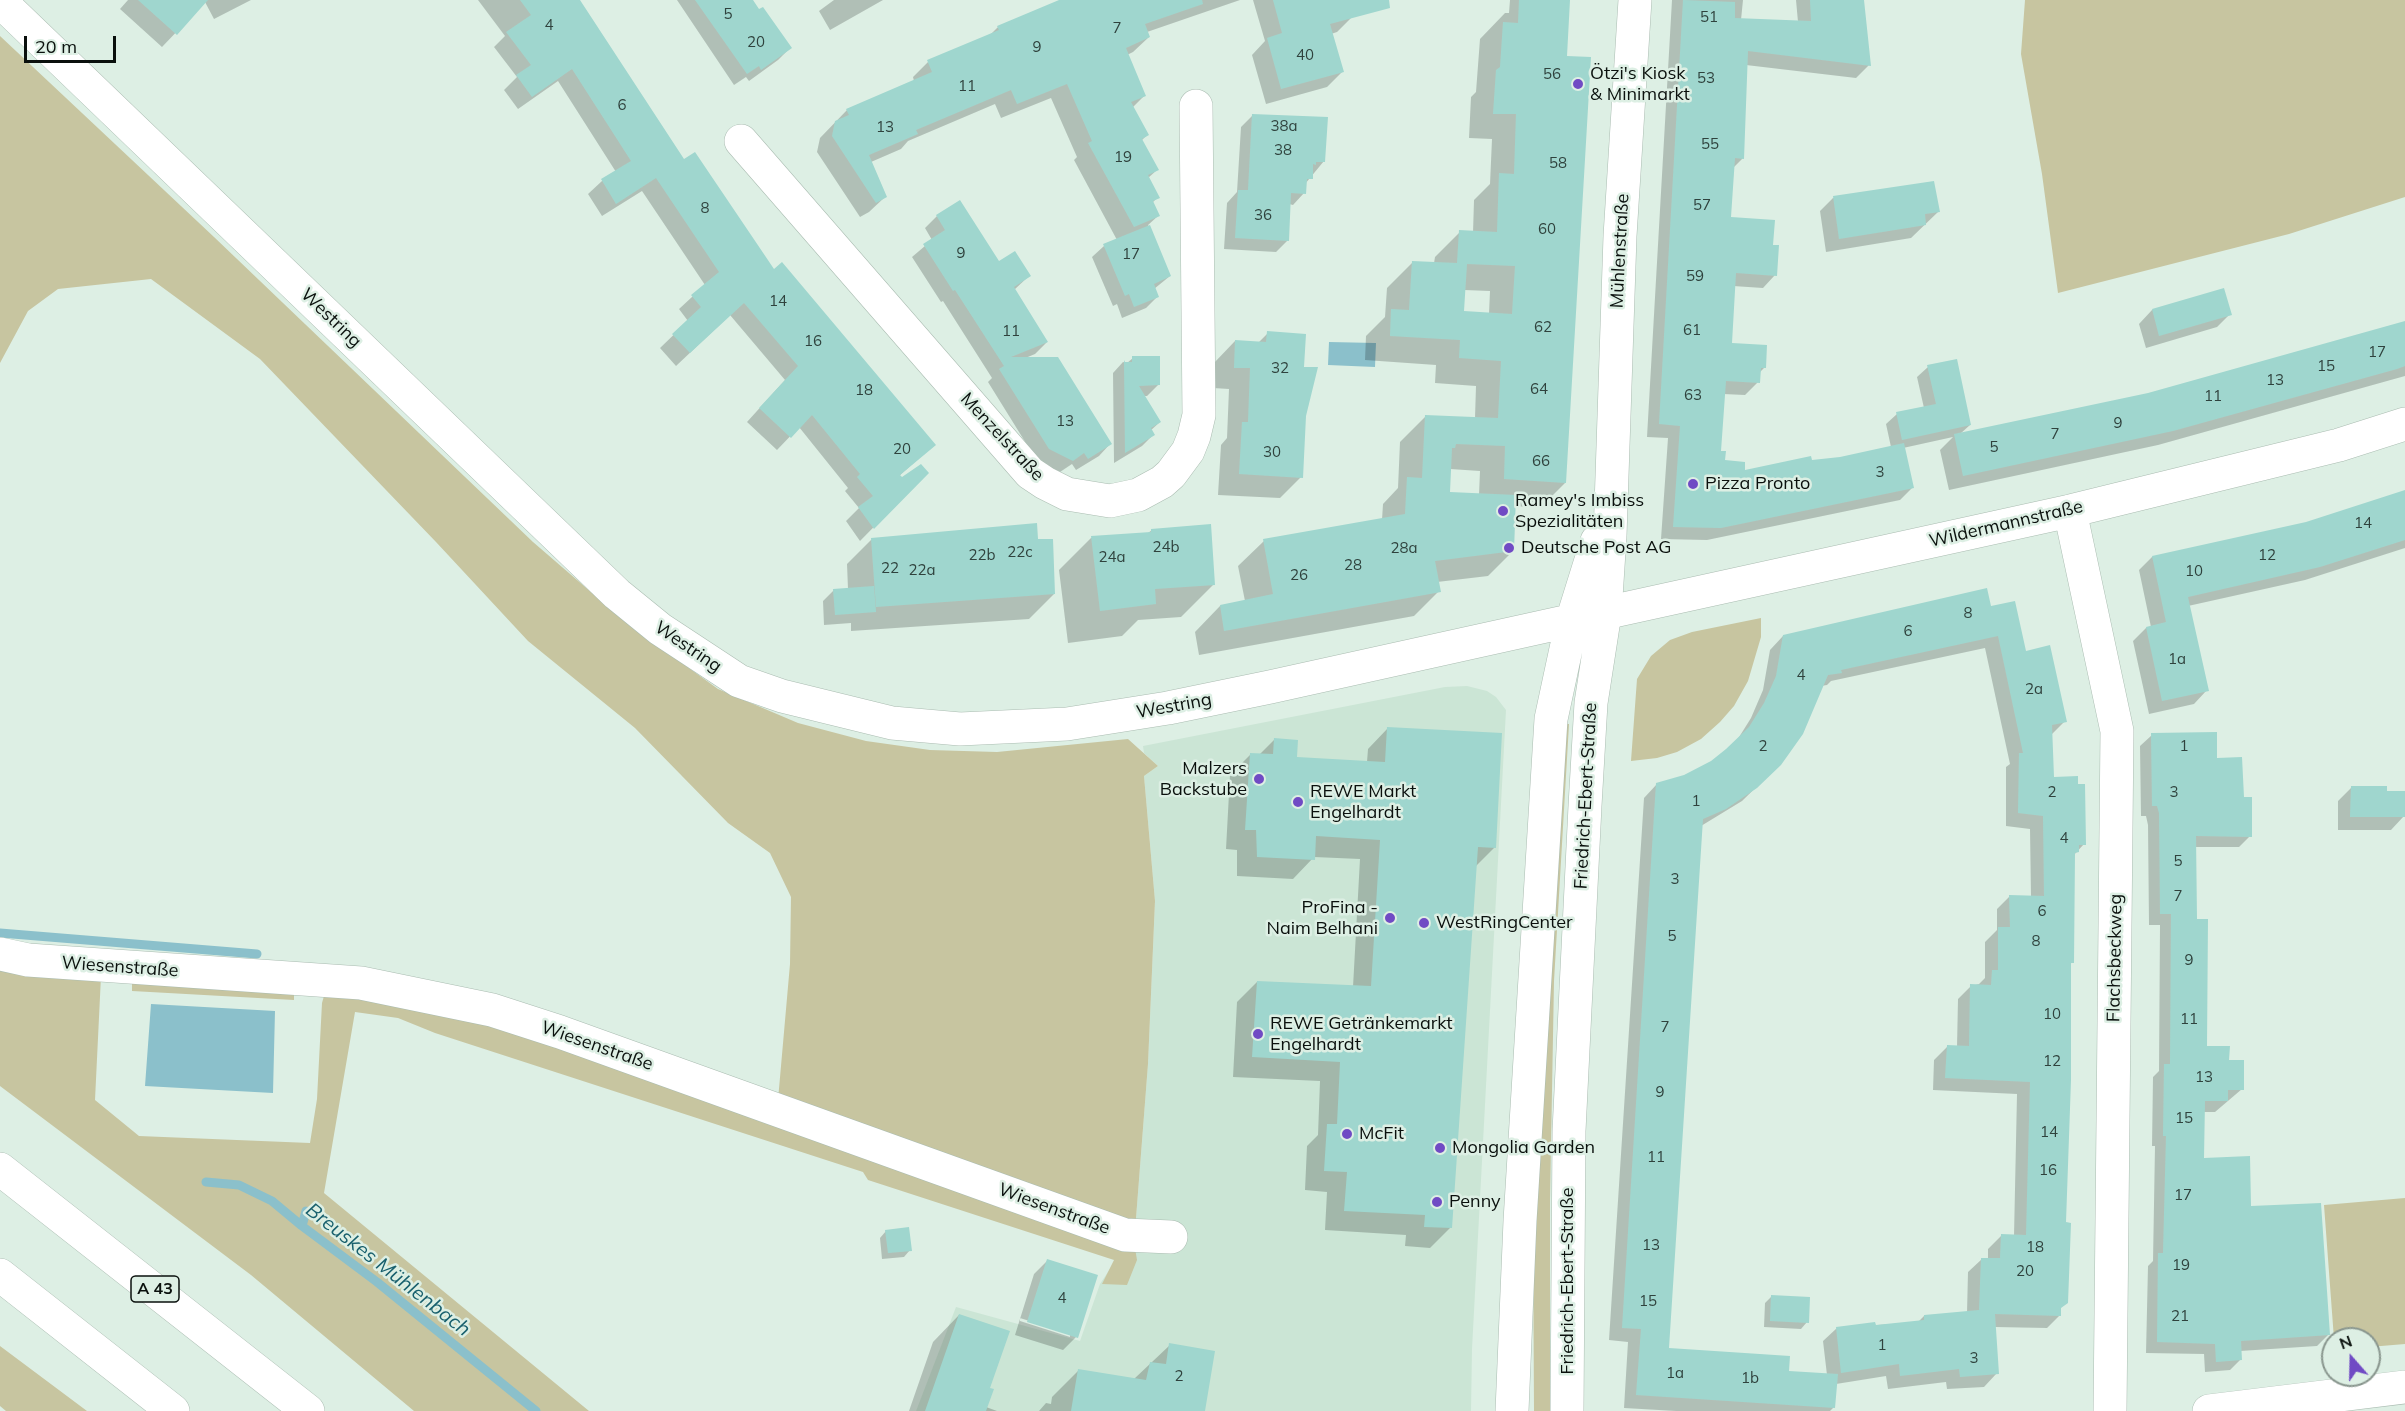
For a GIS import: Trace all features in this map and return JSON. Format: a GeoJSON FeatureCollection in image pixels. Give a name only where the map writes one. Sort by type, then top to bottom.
{"type":"FeatureCollection","features":[{"type":"Feature","properties":{"kind":"main road","name":"Mühlenstraße"},"geometry":{"type":"LineString","coordinates":[[1605,613],[1620,236],[1635,0]]}},
{"type":"Feature","properties":{"kind":"main road","name":"Westring"},"geometry":{"type":"LineString","coordinates":[[0,1],[617,594],[660,629],[740,681],[782,696],[892,723],[960,729],[1067,724],[1168,708],[1605,613]]}},
{"type":"Feature","properties":{"kind":"main road","name":"Menzelstraße"},"geometry":{"type":"LineString","coordinates":[[741,141],[1030,473],[1067,494],[1110,501],[1137,495],[1162,482],[1182,459],[1194,436],[1199,415],[1196,106]]}},
{"type":"Feature","properties":{"kind":"main road","name":"Wildermannstraße"},"geometry":{"type":"LineString","coordinates":[[1605,613],[2070,511],[2339,445],[2405,424]]}},
{"type":"Feature","properties":{"kind":"main road","name":"Mühlenstraße"},"geometry":{"type":"LineString","coordinates":[[1572,621],[1611,502]]}},
{"type":"Feature","properties":{"kind":"main road","name":"Flachsbeckweg"},"geometry":{"type":"LineString","coordinates":[[2070,511],[2117,731],[2110,1411]]}},
{"type":"Feature","properties":{"kind":"main road","name":"Friedrich-Ebert-Straße"},"geometry":{"type":"LineString","coordinates":[[1567,1411],[1570,1107],[1591,703],[1605,613]]}},
{"type":"Feature","properties":{"kind":"main road","name":"Friedrich-Ebert-Straße"},"geometry":{"type":"LineString","coordinates":[[1512,1411],[1520,1221],[1551,719],[1572,621]]}},
{"type":"Feature","properties":{"kind":"main road","name":"Wiesenstraße"},"geometry":{"type":"LineString","coordinates":[[0,954],[28,960],[361,983],[492,1010],[571,1036],[1125,1235],[1171,1237]]}},
{"type":"Feature","properties":{"kind":"main road","name":"A 43"},"geometry":{"type":"LineString","coordinates":[[0,1169],[308,1411]]}},
{"type":"Feature","properties":{"kind":"main road"},"geometry":{"type":"LineString","coordinates":[[0,1275],[173,1411]]}},
{"type":"Feature","properties":{"kind":"main road"},"geometry":{"type":"LineString","coordinates":[[2209,1411],[2405,1387]]}},
{"type":"Feature","properties":{"kind":"shaded area"},"geometry":{"type":"Polygon","coordinates":[[[2025,0],[2405,0],[2405,197],[2289,234],[2058,293],[2042,174],[2021,54],[2025,0]]]}},
{"type":"Feature","properties":{"kind":"shaded area"},"geometry":{"type":"Polygon","coordinates":[[[0,36],[533,542],[628,624],[718,689],[798,723],[866,741],[930,750],[997,752],[1128,739],[1158,766],[1144,776],[1155,901],[1148,1064],[1135,1231],[778,1100],[790,964],[791,897],[770,853],[728,823],[635,728],[528,641],[260,359],[151,279],[58,289],[28,311],[0,363],[0,36]]]}},
{"type":"Feature","properties":{"kind":"shaded area"},"geometry":{"type":"Polygon","coordinates":[[[1761,618],[1761,637],[1748,681],[1734,706],[1720,722],[1701,739],[1677,752],[1657,758],[1631,761],[1637,679],[1651,656],[1670,640],[1692,632],[1761,618]]]}},
{"type":"Feature","properties":{"kind":"shaded area"},"geometry":{"type":"Polygon","coordinates":[[[1467,686],[1487,691],[1496,697],[1506,710],[1472,1349],[1471,1411],[916,1411],[956,1307],[1080,1341],[1100,1284],[1135,1231],[1148,1064],[1155,901],[1144,776],[1158,766],[1144,753],[1143,746],[1445,687],[1467,686]]]}},
{"type":"Feature","properties":{"kind":"shaded area"},"geometry":{"type":"Polygon","coordinates":[[[1562,724],[1569,724],[1554,981],[1550,1201],[1550,1411],[1534,1411],[1533,1227],[1562,724]]]}},
{"type":"Feature","properties":{"kind":"shaded area"},"geometry":{"type":"Polygon","coordinates":[[[0,966],[101,976],[95,1100],[139,1136],[310,1143],[317,1099],[322,1003],[326,989],[386,997],[605,1057],[1135,1248],[1137,1260],[1127,1285],[1102,1284],[1114,1260],[868,1180],[863,1172],[435,1033],[398,1018],[355,1012],[324,1193],[589,1411],[414,1411],[251,1275],[0,1086],[0,966]]]}},
{"type":"Feature","properties":{"kind":"shaded area"},"geometry":{"type":"Polygon","coordinates":[[[136,980],[294,992],[294,1000],[132,991],[132,984],[136,980]]]}},
{"type":"Feature","properties":{"kind":"shaded area"},"geometry":{"type":"Polygon","coordinates":[[[2405,1198],[2405,1344],[2381,1346],[2381,1327],[2333,1327],[2324,1205],[2405,1198]]]}},
{"type":"Feature","properties":{"kind":"shaded area"},"geometry":{"type":"Polygon","coordinates":[[[0,1346],[87,1411],[6,1411],[0,1406],[0,1346]]]}},
{"type":"Feature","properties":{"kind":"water"},"geometry":{"type":"Polygon","coordinates":[[[1329,342],[1376,343],[1375,367],[1328,365],[1329,342]]]}},
{"type":"Feature","properties":{"kind":"water"},"geometry":{"type":"Polygon","coordinates":[[[151,1004],[275,1011],[273,1093],[145,1086],[151,1004]]]}},
{"type":"Feature","properties":{"kind":"building"},"geometry":{"type":"Polygon","coordinates":[[[138,0],[208,0],[177,35],[138,0]]]}},
{"type":"Feature","properties":{"kind":"building"},"geometry":{"type":"Polygon","coordinates":[[[520,0],[580,0],[684,159],[695,152],[774,269],[782,262],[936,445],[900,475],[902,477],[921,464],[929,473],[874,529],[858,507],[873,496],[857,477],[860,474],[812,415],[791,438],[759,408],[798,366],[744,303],[690,353],[672,334],[701,307],[691,295],[719,272],[656,178],[616,204],[601,179],[631,161],[572,69],[532,97],[516,75],[531,65],[506,32],[531,15],[520,0]]]}},
{"type":"Feature","properties":{"kind":"building"},"geometry":{"type":"Polygon","coordinates":[[[695,0],[753,0],[759,9],[763,7],[792,48],[761,70],[759,66],[747,74],[695,0]]]}},
{"type":"Feature","properties":{"kind":"building"},"geometry":{"type":"Polygon","coordinates":[[[1059,0],[1202,0],[1203,4],[1145,24],[1150,37],[1126,48],[1146,96],[1131,102],[1149,135],[1142,139],[1159,170],[1148,175],[1160,198],[1153,201],[1160,216],[1134,227],[1088,143],[1092,141],[1067,84],[1017,104],[1011,90],[916,130],[918,134],[869,155],[887,197],[876,203],[832,136],[835,121],[849,115],[846,109],[932,72],[927,60],[999,30],[997,26],[1059,0]]]}},
{"type":"Feature","properties":{"kind":"building"},"geometry":{"type":"Polygon","coordinates":[[[1273,0],[1389,0],[1390,8],[1330,24],[1344,72],[1281,89],[1267,38],[1282,33],[1273,0]]]}},
{"type":"Feature","properties":{"kind":"building"},"geometry":{"type":"Polygon","coordinates":[[[1519,0],[1570,0],[1567,56],[1591,57],[1566,483],[1504,479],[1505,446],[1456,444],[1455,448],[1452,448],[1450,492],[1516,495],[1514,551],[1435,561],[1441,592],[1224,631],[1220,605],[1273,594],[1263,539],[1405,514],[1407,477],[1422,478],[1425,415],[1498,418],[1501,361],[1459,358],[1460,340],[1390,336],[1391,309],[1409,310],[1412,261],[1457,263],[1459,230],[1497,232],[1499,173],[1514,174],[1516,114],[1493,114],[1496,70],[1500,67],[1503,22],[1518,23],[1519,0]],[[1467,264],[1464,311],[1512,314],[1515,266],[1467,264]]]}},
{"type":"Feature","properties":{"kind":"building"},"geometry":{"type":"Polygon","coordinates":[[[1683,0],[1735,2],[1735,18],[1811,21],[1810,0],[1864,0],[1871,66],[1748,51],[1744,159],[1735,158],[1731,217],[1775,220],[1773,245],[1779,245],[1777,276],[1736,273],[1732,343],[1767,345],[1766,368],[1761,368],[1760,383],[1726,381],[1721,451],[1726,451],[1725,460],[1745,462],[1745,470],[1811,456],[1812,460],[1840,457],[1904,443],[1914,488],[1721,528],[1673,527],[1680,426],[1659,424],[1683,0]]]}},
{"type":"Feature","properties":{"kind":"building"},"geometry":{"type":"Polygon","coordinates":[[[1252,114],[1328,117],[1325,162],[1313,164],[1313,179],[1307,179],[1306,194],[1291,193],[1289,241],[1235,238],[1238,190],[1248,190],[1252,114]]]}},
{"type":"Feature","properties":{"kind":"building"},"geometry":{"type":"Polygon","coordinates":[[[1934,181],[1940,212],[1925,214],[1926,225],[1839,239],[1833,196],[1934,181]]]}},
{"type":"Feature","properties":{"kind":"building"},"geometry":{"type":"Polygon","coordinates":[[[960,200],[999,261],[1015,251],[1031,276],[1014,287],[1048,342],[1011,357],[1058,357],[1112,444],[1088,459],[1084,453],[1073,461],[1049,449],[999,369],[1004,366],[923,244],[945,230],[936,215],[960,200]]]}},
{"type":"Feature","properties":{"kind":"building"},"geometry":{"type":"Polygon","coordinates":[[[1150,225],[1171,276],[1154,284],[1159,297],[1134,307],[1129,294],[1125,296],[1103,244],[1150,225]]]}},
{"type":"Feature","properties":{"kind":"building"},"geometry":{"type":"Polygon","coordinates":[[[2224,288],[2232,315],[2159,336],[2152,309],[2224,288]]]}},
{"type":"Feature","properties":{"kind":"building"},"geometry":{"type":"Polygon","coordinates":[[[2405,321],[2405,366],[2397,369],[2173,431],[1963,476],[1954,434],[2148,393],[2405,321]]]}},
{"type":"Feature","properties":{"kind":"building"},"geometry":{"type":"Polygon","coordinates":[[[1267,331],[1306,334],[1304,367],[1318,367],[1306,416],[1303,478],[1239,474],[1242,422],[1248,422],[1250,368],[1234,368],[1235,340],[1266,342],[1267,331]]]}},
{"type":"Feature","properties":{"kind":"building"},"geometry":{"type":"Polygon","coordinates":[[[1132,356],[1160,356],[1160,385],[1139,386],[1161,422],[1151,428],[1155,435],[1125,453],[1124,360],[1132,362],[1132,356]]]}},
{"type":"Feature","properties":{"kind":"building"},"geometry":{"type":"Polygon","coordinates":[[[1957,359],[1971,425],[1902,440],[1896,412],[1936,404],[1927,365],[1957,359]]]}},
{"type":"Feature","properties":{"kind":"building"},"geometry":{"type":"Polygon","coordinates":[[[2405,490],[2405,540],[2320,567],[2188,597],[2209,691],[2162,701],[2146,627],[2166,622],[2152,556],[2306,522],[2405,490]]]}},
{"type":"Feature","properties":{"kind":"building"},"geometry":{"type":"Polygon","coordinates":[[[1037,523],[1038,539],[1053,539],[1055,594],[876,607],[871,538],[1037,523]]]}},
{"type":"Feature","properties":{"kind":"building"},"geometry":{"type":"Polygon","coordinates":[[[1211,524],[1215,585],[1155,589],[1156,604],[1100,611],[1091,536],[1151,532],[1151,529],[1211,524]]]}},
{"type":"Feature","properties":{"kind":"building"},"geometry":{"type":"Polygon","coordinates":[[[874,586],[876,612],[835,615],[833,589],[874,586]]]}},
{"type":"Feature","properties":{"kind":"building"},"geometry":{"type":"Polygon","coordinates":[[[1987,588],[1991,606],[2015,601],[2026,651],[2050,645],[2067,722],[2052,725],[2054,777],[2078,776],[2078,784],[2085,784],[2086,845],[2079,845],[2079,852],[2075,853],[2074,963],[2071,963],[2071,1080],[2066,1222],[2071,1223],[2068,1303],[2061,1308],[2061,1316],[1995,1314],[1999,1374],[1960,1377],[1959,1369],[1900,1376],[1899,1364],[1841,1373],[1836,1327],[1875,1322],[1876,1325],[1924,1320],[1924,1315],[1979,1310],[1981,1258],[2000,1258],[2001,1234],[2026,1235],[2030,1082],[1945,1078],[1947,1045],[1969,1046],[1970,984],[1991,985],[1992,970],[1998,970],[1998,927],[2010,927],[2009,895],[2044,896],[2043,816],[2018,813],[2019,753],[2023,753],[1998,636],[1841,670],[1842,673],[1828,675],[1803,734],[1781,765],[1757,788],[1726,809],[1703,819],[1669,1348],[1790,1356],[1789,1371],[1838,1374],[1835,1408],[1636,1395],[1641,1329],[1622,1328],[1656,783],[1684,775],[1711,761],[1749,727],[1764,703],[1776,676],[1783,635],[1987,588]]]}},
{"type":"Feature","properties":{"kind":"building","name":"WestRingCenter"},"geometry":{"type":"Polygon","coordinates":[[[1387,727],[1502,733],[1496,848],[1478,847],[1452,1228],[1424,1227],[1425,1215],[1344,1211],[1347,1172],[1324,1171],[1327,1124],[1337,1124],[1340,1062],[1252,1057],[1257,981],[1371,986],[1380,840],[1316,836],[1315,860],[1257,857],[1256,830],[1245,830],[1250,753],[1273,754],[1274,738],[1298,740],[1297,757],[1385,762],[1387,727]]]}},
{"type":"Feature","properties":{"kind":"building"},"geometry":{"type":"Polygon","coordinates":[[[2217,732],[2217,758],[2242,757],[2244,797],[2252,797],[2252,837],[2196,836],[2197,919],[2208,919],[2207,1046],[2230,1046],[2229,1060],[2244,1060],[2244,1090],[2228,1090],[2228,1101],[2205,1101],[2204,1158],[2250,1156],[2251,1206],[2321,1203],[2329,1327],[2321,1327],[2321,1336],[2241,1341],[2242,1360],[2216,1362],[2215,1344],[2157,1342],[2158,1253],[2163,1253],[2166,1136],[2163,1136],[2164,1064],[2170,1064],[2171,914],[2160,914],[2159,813],[2157,806],[2152,806],[2151,733],[2217,732]]]}},
{"type":"Feature","properties":{"kind":"building"},"geometry":{"type":"Polygon","coordinates":[[[2351,786],[2387,786],[2387,791],[2405,791],[2405,817],[2350,817],[2351,786]]]}},
{"type":"Feature","properties":{"kind":"building"},"geometry":{"type":"Polygon","coordinates":[[[909,1227],[912,1251],[888,1253],[885,1230],[909,1227]]]}},
{"type":"Feature","properties":{"kind":"building"},"geometry":{"type":"Polygon","coordinates":[[[1047,1259],[1098,1275],[1078,1338],[1027,1322],[1047,1259]]]}},
{"type":"Feature","properties":{"kind":"building"},"geometry":{"type":"Polygon","coordinates":[[[1771,1295],[1810,1297],[1809,1323],[1770,1321],[1771,1295]]]}},
{"type":"Feature","properties":{"kind":"building"},"geometry":{"type":"Polygon","coordinates":[[[959,1314],[1010,1331],[990,1388],[994,1389],[986,1411],[925,1411],[959,1314]]]}},
{"type":"Feature","properties":{"kind":"building"},"geometry":{"type":"Polygon","coordinates":[[[1169,1343],[1215,1351],[1205,1411],[1071,1411],[1078,1369],[1146,1380],[1150,1362],[1166,1364],[1169,1343]]]}},
{"type":"Feature","properties":{"kind":"waterway"},"geometry":{"type":"LineString","coordinates":[[0,933],[257,954]]}},
{"type":"Feature","properties":{"kind":"waterway","name":"Breuskes Mühlenbach"},"geometry":{"type":"LineString","coordinates":[[206,1182],[239,1185],[272,1201],[377,1282],[536,1411]]}},
{"type":"Feature","properties":{"kind":"waterway"},"geometry":{"type":"LineString","coordinates":[[302,1226],[306,1211]]}},
{"type":"Feature","properties":{"kind":"place","name":"Ötzi's Kiosk & Minimarkt"},"geometry":{"type":"Point","coordinates":[1578,84]}},
{"type":"Feature","properties":{"kind":"place","name":"Pizza Pronto"},"geometry":{"type":"Point","coordinates":[1693,484]}},
{"type":"Feature","properties":{"kind":"place","name":"Ramey's Imbiss Spezialitäten"},"geometry":{"type":"Point","coordinates":[1503,511]}},
{"type":"Feature","properties":{"kind":"place","name":"Deutsche Post AG"},"geometry":{"type":"Point","coordinates":[1509,548]}},
{"type":"Feature","properties":{"kind":"place","name":"Malzers Backstube"},"geometry":{"type":"Point","coordinates":[1259,779]}},
{"type":"Feature","properties":{"kind":"place","name":"REWE Markt Engelhardt"},"geometry":{"type":"Point","coordinates":[1298,802]}},
{"type":"Feature","properties":{"kind":"place","name":"ProFina - Naim Belhani"},"geometry":{"type":"Point","coordinates":[1390,918]}},
{"type":"Feature","properties":{"kind":"place","name":"WestRingCenter"},"geometry":{"type":"Point","coordinates":[1424,923]}},
{"type":"Feature","properties":{"kind":"place","name":"REWE Getränkemarkt Engelhardt"},"geometry":{"type":"Point","coordinates":[1258,1034]}},
{"type":"Feature","properties":{"kind":"place","name":"McFit"},"geometry":{"type":"Point","coordinates":[1347,1134]}},
{"type":"Feature","properties":{"kind":"place","name":"Mongolia Garden"},"geometry":{"type":"Point","coordinates":[1440,1148]}},
{"type":"Feature","properties":{"kind":"place","name":"Penny"},"geometry":{"type":"Point","coordinates":[1437,1202]}}]}
